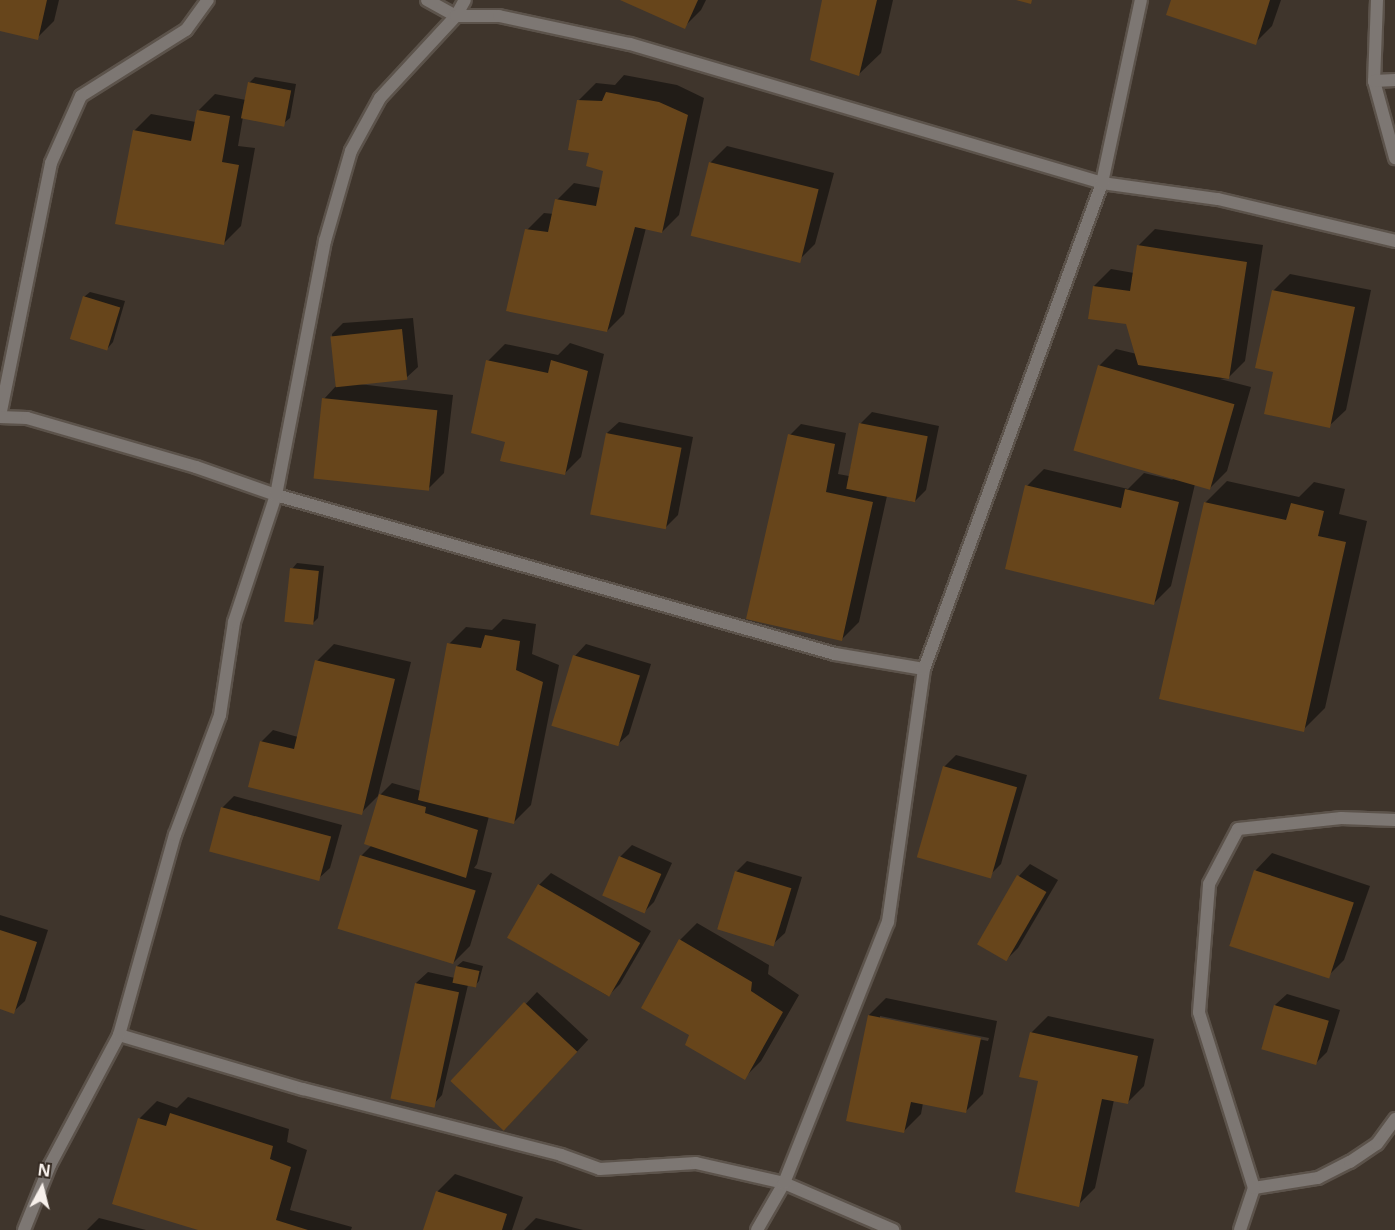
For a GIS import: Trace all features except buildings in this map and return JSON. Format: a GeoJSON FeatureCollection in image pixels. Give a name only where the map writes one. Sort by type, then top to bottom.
{"type":"FeatureCollection","features":[{"type":"Feature","properties":{"kind":"street"},"geometry":{"type":"LineString","coordinates":[[208,0],[186,30],[81,96],[51,163],[0,416],[27,418],[196,467],[276,495],[359,516],[533,570],[835,654],[924,669]]}},
{"type":"Feature","properties":{"kind":"street"},"geometry":{"type":"LineString","coordinates":[[427,0],[456,16],[499,16],[630,44],[1102,183],[1218,199],[1395,241]]}},
{"type":"Feature","properties":{"kind":"street"},"geometry":{"type":"LineString","coordinates":[[24,1230],[50,1164],[119,1035],[175,835],[220,715],[234,622],[276,495],[325,241],[351,151],[380,98],[456,16],[465,0]]}},
{"type":"Feature","properties":{"kind":"street"},"geometry":{"type":"LineString","coordinates":[[757,1230],[784,1183],[888,922],[924,669],[1102,183],[1141,0]]}},
{"type":"Feature","properties":{"kind":"street"},"geometry":{"type":"LineString","coordinates":[[1377,0],[1374,81],[1395,158]]}},
{"type":"Feature","properties":{"kind":"street"},"geometry":{"type":"LineString","coordinates":[[1374,81],[1395,80]]}},
{"type":"Feature","properties":{"kind":"street"},"geometry":{"type":"LineString","coordinates":[[1240,1230],[1254,1188],[1199,1012],[1209,884],[1238,829],[1341,818],[1395,820]]}},
{"type":"Feature","properties":{"kind":"street"},"geometry":{"type":"LineString","coordinates":[[119,1035],[303,1089],[561,1155],[600,1169],[696,1162],[784,1183],[893,1230]]}},
{"type":"Feature","properties":{"kind":"street"},"geometry":{"type":"LineString","coordinates":[[1254,1188],[1318,1178],[1350,1162],[1377,1144],[1395,1119]]}}]}
